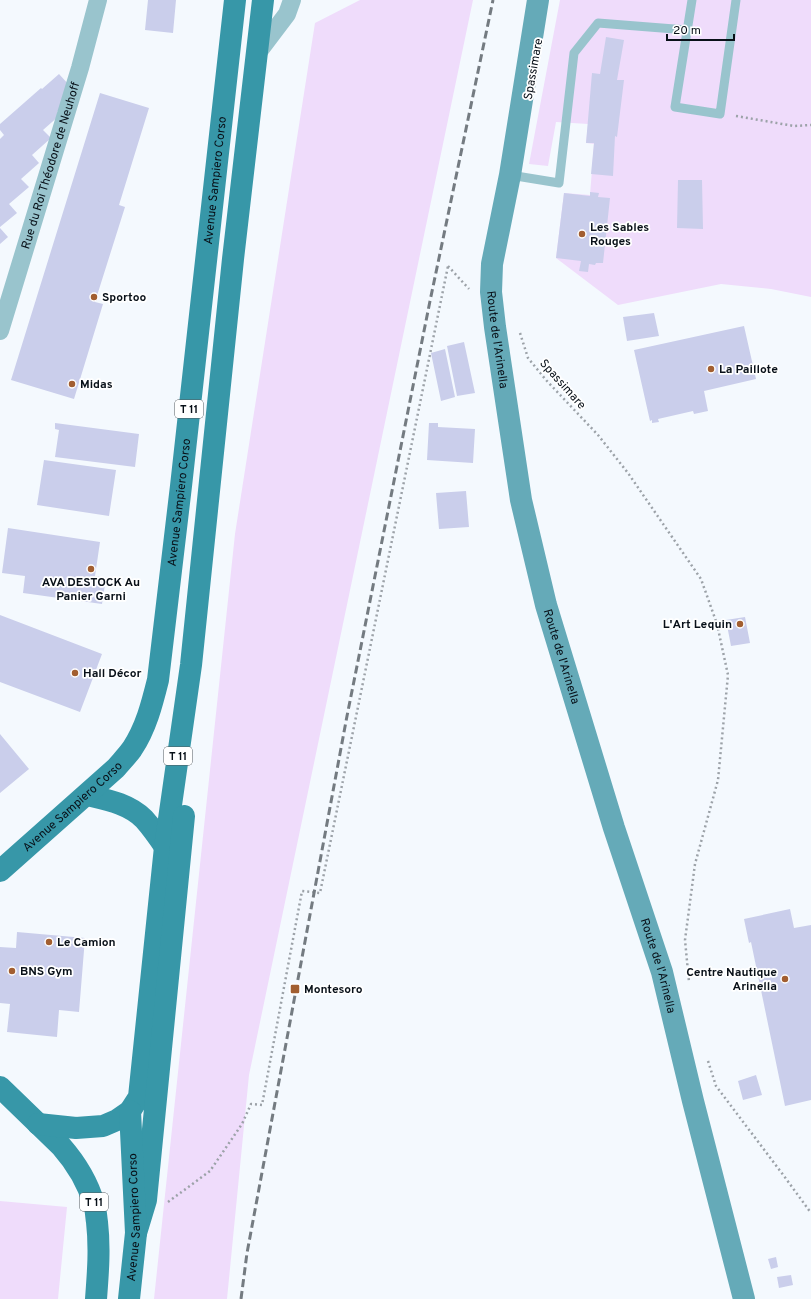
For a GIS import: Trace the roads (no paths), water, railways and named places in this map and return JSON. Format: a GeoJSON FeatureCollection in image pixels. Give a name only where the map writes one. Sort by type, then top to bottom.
{"type":"FeatureCollection","features":[{"type":"Feature","properties":{"kind":"main road","name":"Avenue Sampiero Corso"},"geometry":{"type":"LineString","coordinates":[[3,865],[87,795],[116,768],[132,750],[142,731],[152,705],[158,680],[182,479],[234,0]]}},
{"type":"Feature","properties":{"kind":"main road","name":"T 11"},"geometry":{"type":"LineString","coordinates":[[165,847],[191,666],[232,275],[263,0]]}},
{"type":"Feature","properties":{"kind":"main road"},"geometry":{"type":"LineString","coordinates":[[136,1233],[146,1200],[196,695],[191,666]]}},
{"type":"Feature","properties":{"kind":"main road"},"geometry":{"type":"LineString","coordinates":[[0,1087],[38,1124],[76,1128],[103,1126],[117,1120],[130,1111],[139,1097],[165,847],[144,819],[135,812],[114,801],[87,795]]}},
{"type":"Feature","properties":{"kind":"main road","name":"Avenue Sampiero Corso"},"geometry":{"type":"LineString","coordinates":[[129,1299],[136,1233],[130,1111]]}},
{"type":"Feature","properties":{"kind":"main road","name":"T 11"},"geometry":{"type":"LineString","coordinates":[[38,1124],[68,1154],[85,1181],[95,1205],[99,1240],[99,1270],[96,1299]]}},
{"type":"Feature","properties":{"kind":"street","name":"Rue du Roi Théodore de Neuhoff"},"geometry":{"type":"LineString","coordinates":[[0,331],[80,68],[98,0]]}},
{"type":"Feature","properties":{"kind":"street"},"geometry":{"type":"LineString","coordinates":[[256,55],[287,14],[292,0]]}},
{"type":"Feature","properties":{"kind":"street","name":"Route de l'Arinella"},"geometry":{"type":"LineString","coordinates":[[538,0],[510,174],[492,264],[491,292],[521,500],[546,605],[614,828],[662,972],[744,1299]]}},
{"type":"Feature","properties":{"kind":"lane"},"geometry":{"type":"LineString","coordinates":[[692,0],[675,107],[720,114],[736,0]]}},
{"type":"Feature","properties":{"kind":"lane"},"geometry":{"type":"LineString","coordinates":[[510,174],[559,183],[574,53],[598,23],[687,30]]}},
{"type":"Feature","properties":{"kind":"railway"},"geometry":{"type":"LineString","coordinates":[[241,1299],[247,1253],[347,716],[430,301],[493,0]]}},
{"type":"Feature","properties":{"kind":"place","name":"Les Sables Rouges"},"geometry":{"type":"Point","coordinates":[582,234]}},
{"type":"Feature","properties":{"kind":"place","name":"Sportoo"},"geometry":{"type":"Point","coordinates":[94,297]}},
{"type":"Feature","properties":{"kind":"place","name":"La Paillote"},"geometry":{"type":"Point","coordinates":[711,369]}},
{"type":"Feature","properties":{"kind":"place","name":"Midas"},"geometry":{"type":"Point","coordinates":[72,384]}},
{"type":"Feature","properties":{"kind":"place","name":"AVA DESTOCK Au Panier Garni"},"geometry":{"type":"Point","coordinates":[91,569]}},
{"type":"Feature","properties":{"kind":"place","name":"L'Art Lequin"},"geometry":{"type":"Point","coordinates":[740,624]}},
{"type":"Feature","properties":{"kind":"place","name":"Hall Décor"},"geometry":{"type":"Point","coordinates":[75,673]}},
{"type":"Feature","properties":{"kind":"place","name":"Le Camion"},"geometry":{"type":"Point","coordinates":[49,942]}},
{"type":"Feature","properties":{"kind":"place","name":"BNS Gym"},"geometry":{"type":"Point","coordinates":[12,971]}},
{"type":"Feature","properties":{"kind":"place","name":"Centre Nautique Arinella"},"geometry":{"type":"Point","coordinates":[785,979]}},
{"type":"Feature","properties":{"kind":"place","name":"Montesoro"},"geometry":{"type":"Point","coordinates":[295,989]}}]}
